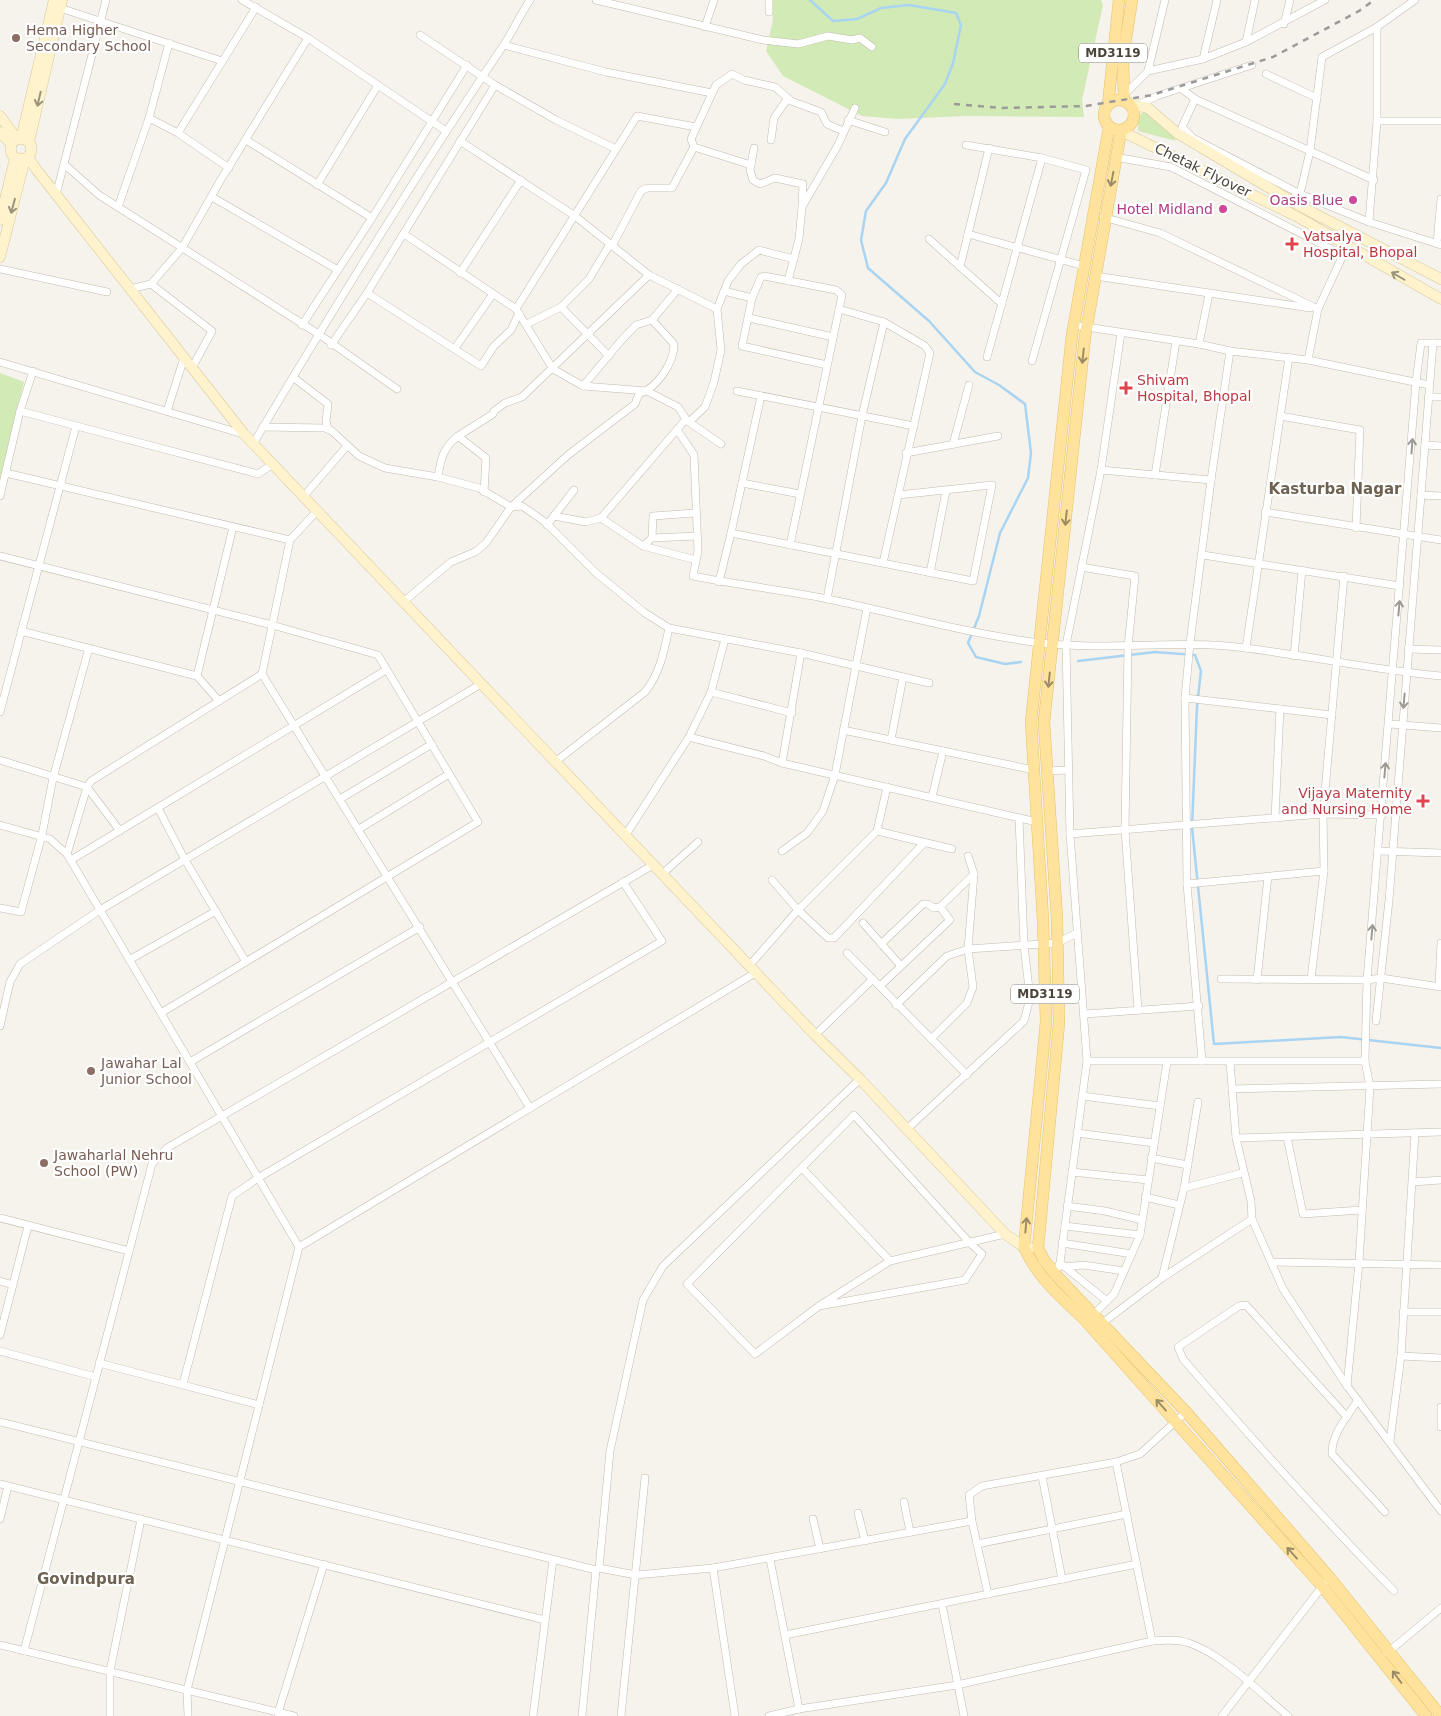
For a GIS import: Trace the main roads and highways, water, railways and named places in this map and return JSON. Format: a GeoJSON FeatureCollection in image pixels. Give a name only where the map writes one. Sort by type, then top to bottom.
{"type":"FeatureCollection","features":[{"type":"Feature","properties":{"kind":"main road"},"geometry":{"type":"LineString","coordinates":[[1112,0],[1119,6]]}},
{"type":"Feature","properties":{"kind":"main road","name":"MD3119"},"geometry":{"type":"LineString","coordinates":[[1130,101],[1123,58],[1132,0]]}},
{"type":"Feature","properties":{"kind":"main road","name":"MD3119"},"geometry":{"type":"LineString","coordinates":[[1108,105],[1119,6]]}},
{"type":"Feature","properties":{"kind":"main road"},"geometry":{"type":"LineString","coordinates":[[1118,100],[1130,101],[1135,114],[1131,125],[1121,131],[1109,127],[1104,116],[1108,105],[1118,100]]}},
{"type":"Feature","properties":{"kind":"main road","name":"MD3119"},"geometry":{"type":"LineString","coordinates":[[1094,1320],[1060,1268],[1044,1260],[1038,1248],[1059,1022],[1057,943],[1044,722],[1086,328],[1095,276],[1101,173],[1109,127]]}},
{"type":"Feature","properties":{"kind":"main road","name":"MD3119"},"geometry":{"type":"LineString","coordinates":[[1094,1320],[1047,1283],[1037,1271],[1024,1247],[1046,1022],[1031,722],[1073,325],[1084,266],[1116,157],[1121,131]]}},
{"type":"Feature","properties":{"kind":"main road"},"geometry":{"type":"LineString","coordinates":[[1094,1320],[1186,1412],[1386,1654],[1441,1716]]}},
{"type":"Feature","properties":{"kind":"main road"},"geometry":{"type":"LineString","coordinates":[[1094,1320],[1176,1422],[1326,1582]]}},
{"type":"Feature","properties":{"kind":"main road"},"geometry":{"type":"LineString","coordinates":[[1386,1654],[1426,1716]]}},
{"type":"Feature","properties":{"kind":"waterway"},"geometry":{"type":"LineString","coordinates":[[810,0],[833,21],[857,19],[881,8],[909,5],[956,13],[961,25],[953,63],[945,84],[905,139],[886,183],[866,211],[861,240],[868,268],[929,321],[975,372],[999,385],[1025,404],[1031,453],[1028,478],[1000,533],[979,616],[968,643],[976,657],[1005,664],[1021,662]]}},
{"type":"Feature","properties":{"kind":"waterway"},"geometry":{"type":"LineString","coordinates":[[1078,661],[1155,652],[1195,655],[1201,671],[1197,706],[1192,827],[1214,1044],[1341,1037],[1441,1048]]}},
{"type":"Feature","properties":{"kind":"railway"},"geometry":{"type":"LineString","coordinates":[[954,104],[1001,108],[1086,106],[1152,95],[1273,57],[1359,11],[1374,0]]}},
{"type":"Feature","properties":{"kind":"place","name":"Hema Higher Secondary School"},"geometry":{"type":"Point","coordinates":[16,38]}},
{"type":"Feature","properties":{"kind":"place","name":"Oasis Blue"},"geometry":{"type":"Point","coordinates":[1353,200]}},
{"type":"Feature","properties":{"kind":"place","name":"Hotel Midland"},"geometry":{"type":"Point","coordinates":[1223,209]}},
{"type":"Feature","properties":{"kind":"place","name":"Vatsalya Hospital, Bhopal"},"geometry":{"type":"Point","coordinates":[1292,244]}},
{"type":"Feature","properties":{"kind":"place","name":"Shivam Hospital, Bhopal"},"geometry":{"type":"Point","coordinates":[1126,388]}},
{"type":"Feature","properties":{"kind":"place","name":"Vijaya Maternity and Nursing Home"},"geometry":{"type":"Point","coordinates":[1423,801]}},
{"type":"Feature","properties":{"kind":"place","name":"Jawahar Lal Junior School"},"geometry":{"type":"Point","coordinates":[91,1071]}},
{"type":"Feature","properties":{"kind":"place","name":"Jawaharlal Nehru School (PW)"},"geometry":{"type":"Point","coordinates":[44,1163]}},
{"type":"Feature","properties":{"kind":"district","name":"Kasturba Nagar"},"geometry":{"type":"Point","coordinates":[1335,489]}},
{"type":"Feature","properties":{"kind":"district","name":"Govindpura"},"geometry":{"type":"Point","coordinates":[86,1579]}}]}
